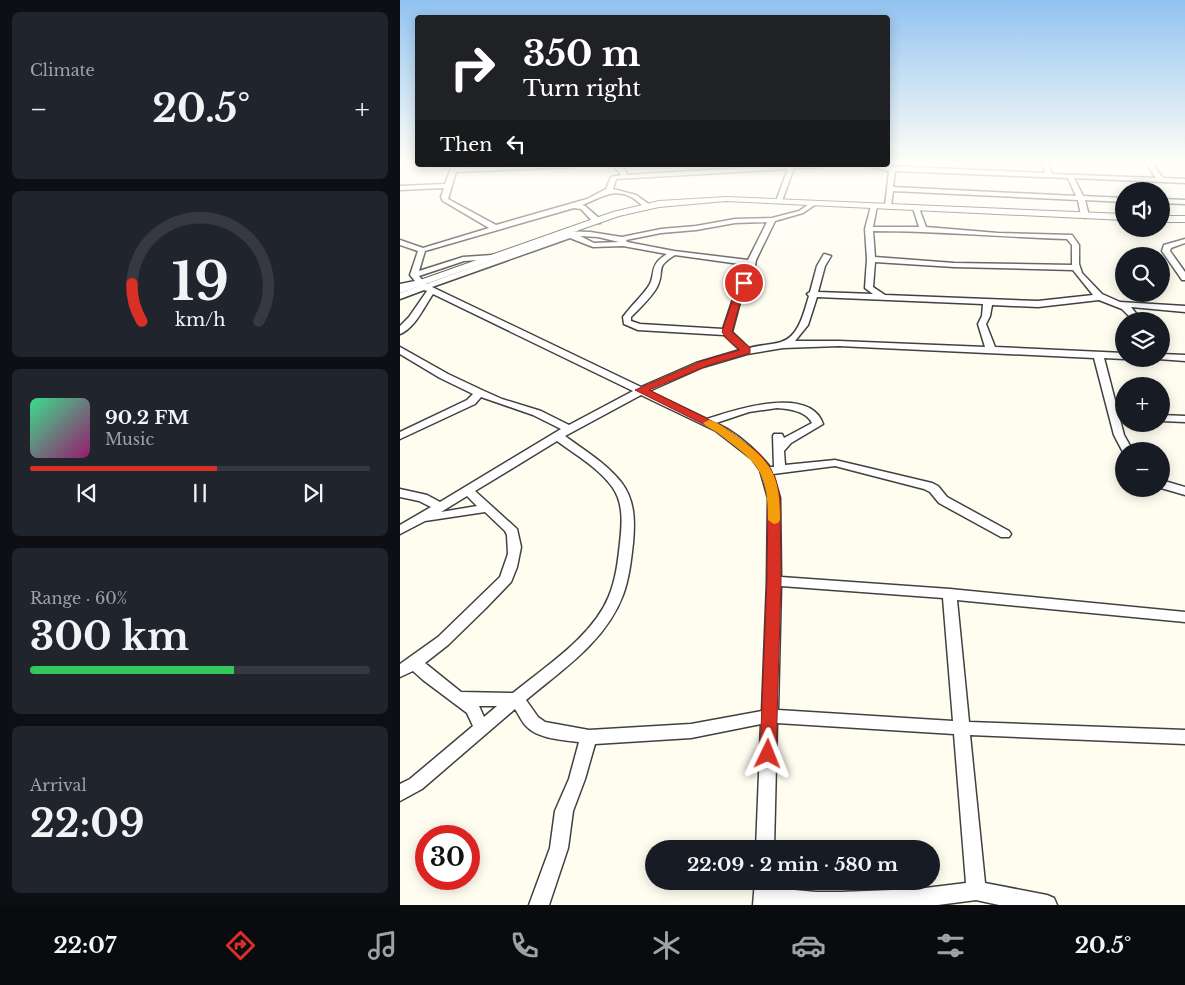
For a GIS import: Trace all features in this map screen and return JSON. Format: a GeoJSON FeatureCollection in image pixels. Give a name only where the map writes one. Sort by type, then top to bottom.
{"type":"FeatureCollection","features":[{"type":"Feature","properties":{"kind":"street"},"geometry":{"type":"LineString","coordinates":[[453,204],[495,228]]}},
{"type":"Feature","properties":{"kind":"street"},"geometry":{"type":"LineString","coordinates":[[400,242],[422,250],[464,240],[495,228],[571,204]]}},
{"type":"Feature","properties":{"kind":"street"},"geometry":{"type":"LineString","coordinates":[[584,204],[597,221]]}},
{"type":"Feature","properties":{"kind":"street"},"geometry":{"type":"LineString","coordinates":[[400,290],[534,246],[597,221],[648,206],[667,204]]}},
{"type":"Feature","properties":{"kind":"street"},"geometry":{"type":"LineString","coordinates":[[623,242],[661,231],[747,220],[772,220],[801,212],[812,204]]}},
{"type":"Feature","properties":{"kind":"street"},"geometry":{"type":"LineString","coordinates":[[839,204],[1115,217]]}},
{"type":"Feature","properties":{"kind":"street"},"geometry":{"type":"LineString","coordinates":[[964,204],[964,210]]}},
{"type":"Feature","properties":{"kind":"street"},"geometry":{"type":"LineString","coordinates":[[1082,204],[1085,216]]}},
{"type":"Feature","properties":{"kind":"street"},"geometry":{"type":"LineString","coordinates":[[874,206],[869,229],[871,259],[868,288],[885,297]]}},
{"type":"Feature","properties":{"kind":"street"},"geometry":{"type":"LineString","coordinates":[[916,208],[923,229]]}},
{"type":"Feature","properties":{"kind":"street"},"geometry":{"type":"LineString","coordinates":[[1170,219],[1185,220]]}},
{"type":"Feature","properties":{"kind":"street"},"geometry":{"type":"LineString","coordinates":[[747,350],[730,337],[727,332],[736,302],[750,272],[751,263],[772,220]]}},
{"type":"Feature","properties":{"kind":"street"},"geometry":{"type":"LineString","coordinates":[[869,229],[923,229],[1068,237],[1074,241],[1076,247],[1076,268],[1089,286],[1101,297],[1121,304],[1131,312]]}},
{"type":"Feature","properties":{"kind":"street"},"geometry":{"type":"LineString","coordinates":[[400,296],[422,284],[493,257],[567,234],[588,234],[674,252],[751,263]]}},
{"type":"Feature","properties":{"kind":"street"},"geometry":{"type":"LineString","coordinates":[[1185,241],[1170,244],[1166,247],[1166,251],[1185,278]]}},
{"type":"Feature","properties":{"kind":"street"},"geometry":{"type":"LineString","coordinates":[[400,331],[412,319],[422,284],[422,250]]}},
{"type":"Feature","properties":{"kind":"street"},"geometry":{"type":"LineString","coordinates":[[674,252],[664,259],[656,269],[654,285],[627,317],[627,322],[638,327],[727,332]]}},
{"type":"Feature","properties":{"kind":"street"},"geometry":{"type":"LineString","coordinates":[[786,344],[801,329],[810,307],[811,294],[816,285],[820,267],[827,256]]}},
{"type":"Feature","properties":{"kind":"street"},"geometry":{"type":"LineString","coordinates":[[871,259],[954,265],[990,264],[1076,268]]}},
{"type":"Feature","properties":{"kind":"street"},"geometry":{"type":"LineString","coordinates":[[400,286],[422,284],[707,422],[720,429],[756,456],[766,471],[774,498],[774,581],[765,840]]}},
{"type":"Feature","properties":{"kind":"street"},"geometry":{"type":"LineString","coordinates":[[811,294],[988,303],[1048,303],[1101,297]]}},
{"type":"Feature","properties":{"kind":"street"},"geometry":{"type":"LineString","coordinates":[[988,303],[986,316],[982,324],[991,350]]}},
{"type":"Feature","properties":{"kind":"street"},"geometry":{"type":"LineString","coordinates":[[1121,304],[1185,309]]}},
{"type":"Feature","properties":{"kind":"street"},"geometry":{"type":"LineString","coordinates":[[400,530],[640,390],[706,363],[747,350],[786,344],[845,344],[1115,356]]}},
{"type":"Feature","properties":{"kind":"street"},"geometry":{"type":"LineString","coordinates":[[400,350],[444,376],[480,394],[537,413],[564,433],[599,467],[624,496],[628,512],[622,579],[616,597],[599,626],[584,642],[422,779],[400,793]]}},
{"type":"Feature","properties":{"kind":"street"},"geometry":{"type":"LineString","coordinates":[[1098,355],[1115,402]]}},
{"type":"Feature","properties":{"kind":"street"},"geometry":{"type":"LineString","coordinates":[[1170,358],[1185,358]]}},
{"type":"Feature","properties":{"kind":"street"},"geometry":{"type":"LineString","coordinates":[[400,436],[471,402],[480,394]]}},
{"type":"Feature","properties":{"kind":"street"},"geometry":{"type":"LineString","coordinates":[[707,422],[752,409],[786,406],[798,407],[816,418],[818,424],[792,437],[779,450]]}},
{"type":"Feature","properties":{"kind":"street"},"geometry":{"type":"LineString","coordinates":[[1170,418],[1185,419]]}},
{"type":"Feature","properties":{"kind":"street"},"geometry":{"type":"LineString","coordinates":[[778,436],[780,470]]}},
{"type":"Feature","properties":{"kind":"street"},"geometry":{"type":"LineString","coordinates":[[766,471],[835,463],[928,486],[934,488],[943,500],[1005,534]]}},
{"type":"Feature","properties":{"kind":"street"},"geometry":{"type":"LineString","coordinates":[[1170,487],[1185,491]]}},
{"type":"Feature","properties":{"kind":"street"},"geometry":{"type":"LineString","coordinates":[[400,672],[416,663],[449,637],[506,578],[515,548],[515,536],[511,529],[468,490]]}},
{"type":"Feature","properties":{"kind":"street"},"geometry":{"type":"LineString","coordinates":[[400,492],[423,498],[441,506]]}},
{"type":"Feature","properties":{"kind":"street"},"geometry":{"type":"LineString","coordinates":[[419,520],[488,508]]}},
{"type":"Feature","properties":{"kind":"street"},"geometry":{"type":"LineString","coordinates":[[774,581],[950,594],[1185,617]]}},
{"type":"Feature","properties":{"kind":"street"},"geometry":{"type":"LineString","coordinates":[[950,594],[976,891]]}},
{"type":"Feature","properties":{"kind":"street"},"geometry":{"type":"LineString","coordinates":[[416,663],[428,676],[473,709],[482,727]]}},
{"type":"Feature","properties":{"kind":"street"},"geometry":{"type":"LineString","coordinates":[[458,698],[481,700],[517,699]]}},
{"type":"Feature","properties":{"kind":"street"},"geometry":{"type":"LineString","coordinates":[[517,699],[532,722],[540,727],[552,731],[589,737],[691,731],[769,716],[962,728],[1185,738]]}},
{"type":"Feature","properties":{"kind":"street"},"geometry":{"type":"LineString","coordinates":[[539,905],[559,848],[564,811],[578,779],[589,737]]}},
{"type":"Feature","properties":{"kind":"street"},"geometry":{"type":"LineString","coordinates":[[763,894],[816,902],[841,902],[917,898],[976,891],[1047,905]]}},
{"type":"Feature","properties":{"kind":"slow traffic"},"geometry":{"type":"LineString","coordinates":[[709,423],[756,456],[766,469],[774,498],[774,520]]}},
{"type":"Feature","properties":{"kind":"route"},"geometry":{"type":"LineString","coordinates":[[744,283],[727,332],[730,337],[747,350],[706,363],[640,390],[720,429],[756,456],[766,469],[774,498],[774,581],[768,754]]}}]}
